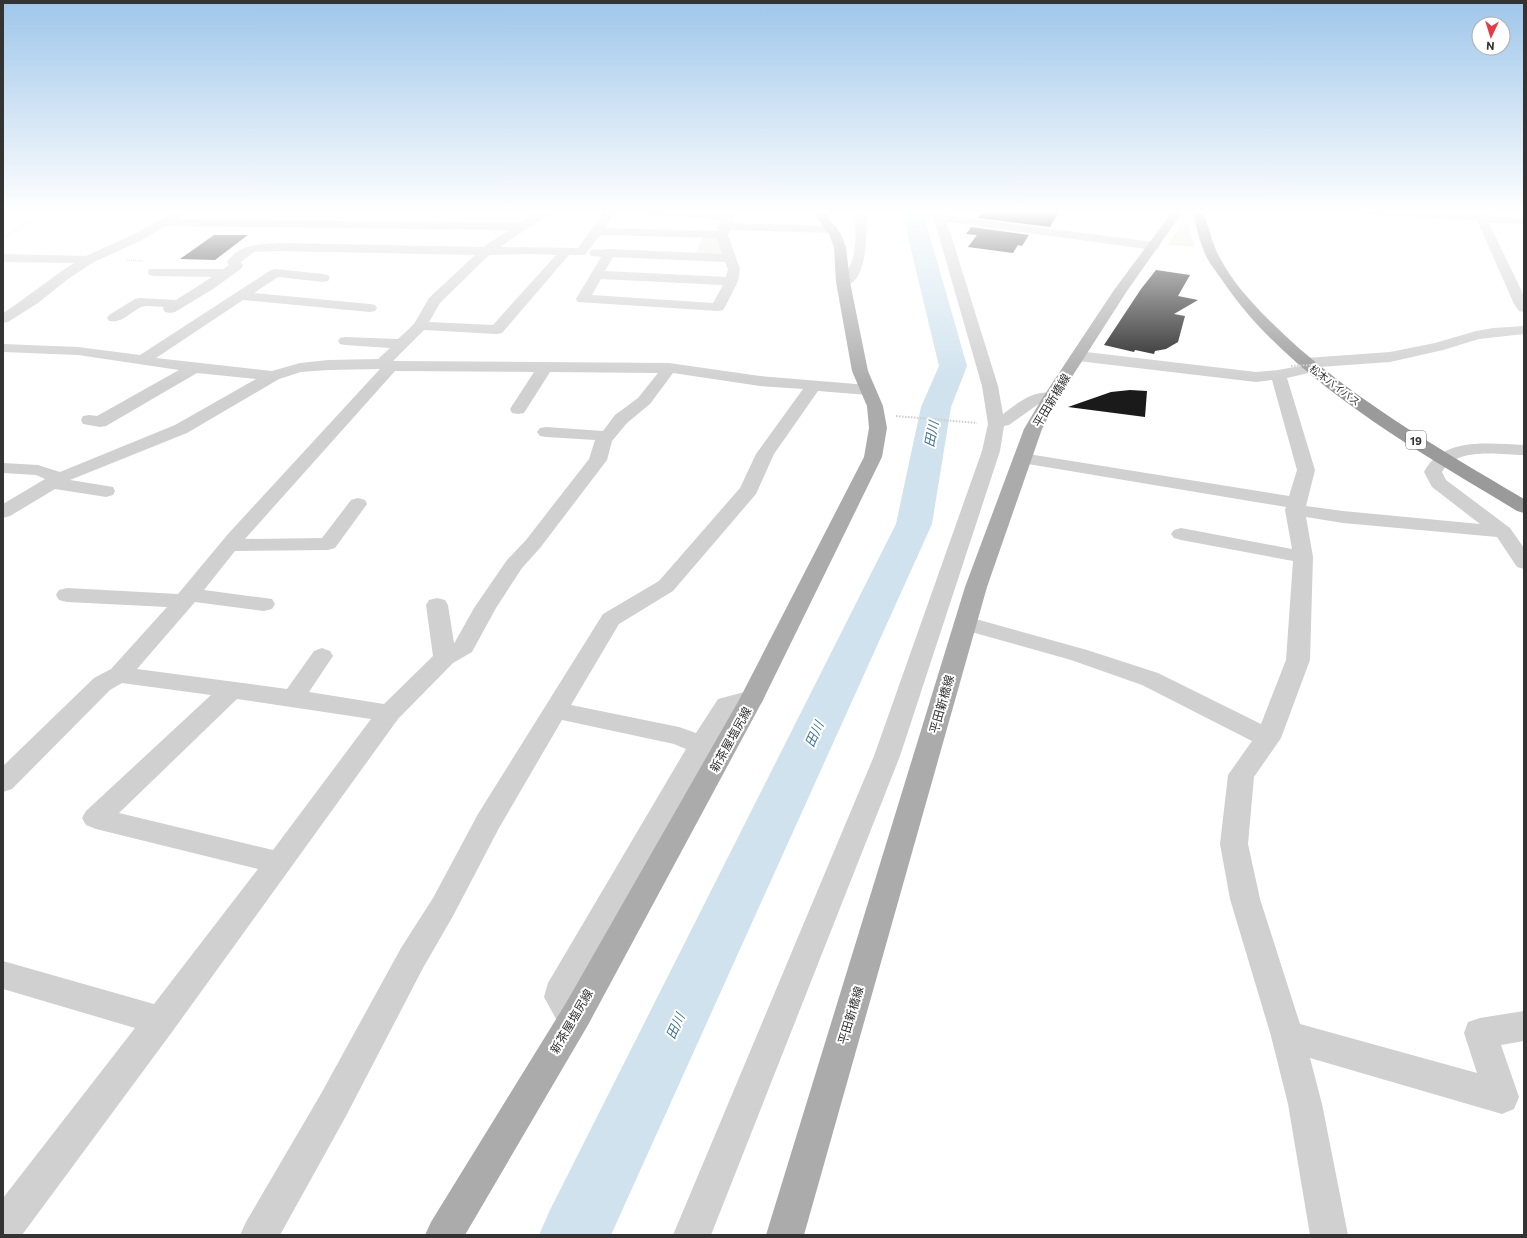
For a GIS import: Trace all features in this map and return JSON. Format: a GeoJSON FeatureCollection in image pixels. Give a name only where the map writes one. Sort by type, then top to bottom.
{"type":"FeatureCollection","features":[{"type":"Feature","properties":{"kind":"highway","name":"松本バイパス"},"geometry":{"type":"LineString","coordinates":[[1221,270],[1226,279],[1264,324],[1309,365],[1362,406],[1524,508]]}},
{"type":"Feature","properties":{"kind":"main road","name":"新茶屋塩尻線"},"geometry":{"type":"LineString","coordinates":[[444,1235],[573,1019],[752,698],[873,457],[878,428],[875,406],[860,371],[842,270]]}},
{"type":"Feature","properties":{"kind":"main road","name":"平田新橋線"},"geometry":{"type":"LineString","coordinates":[[785,1235],[965,623],[976,587],[1022,458],[1033,429],[1051,397],[1121,290],[1136,270]]}},
{"type":"Feature","properties":{"kind":"street"},"geometry":{"type":"LineString","coordinates":[[3,319],[33,300],[73,270]]}},
{"type":"Feature","properties":{"kind":"street"},"geometry":{"type":"LineString","coordinates":[[114,318],[140,302],[174,306],[208,286],[230,270]]}},
{"type":"Feature","properties":{"kind":"street"},"geometry":{"type":"LineString","coordinates":[[3,782],[102,684],[119,675],[187,598],[229,545],[386,365],[402,344],[420,326],[434,301],[466,270]]}},
{"type":"Feature","properties":{"kind":"street"},"geometry":{"type":"LineString","coordinates":[[420,326],[497,330],[550,270]]}},
{"type":"Feature","properties":{"kind":"street"},"geometry":{"type":"LineString","coordinates":[[601,270],[583,299],[635,301],[718,308],[731,281],[734,270]]}},
{"type":"Feature","properties":{"kind":"street"},"geometry":{"type":"LineString","coordinates":[[843,282],[850,278],[855,270]]}},
{"type":"Feature","properties":{"kind":"street"},"geometry":{"type":"LineString","coordinates":[[692,1235],[887,756],[991,451],[988,422],[990,386],[955,270]]}},
{"type":"Feature","properties":{"kind":"street"},"geometry":{"type":"LineString","coordinates":[[1505,270],[1524,308]]}},
{"type":"Feature","properties":{"kind":"street"},"geometry":{"type":"LineString","coordinates":[[155,271],[226,273]]}},
{"type":"Feature","properties":{"kind":"street"},"geometry":{"type":"LineString","coordinates":[[144,360],[276,273],[323,278]]}},
{"type":"Feature","properties":{"kind":"street"},"geometry":{"type":"LineString","coordinates":[[598,275],[731,281]]}},
{"type":"Feature","properties":{"kind":"street"},"geometry":{"type":"LineString","coordinates":[[240,296],[370,308]]}},
{"type":"Feature","properties":{"kind":"street"},"geometry":{"type":"LineString","coordinates":[[1078,356],[1256,377],[1309,365],[1390,357],[1438,347],[1493,332],[1524,330]]}},
{"type":"Feature","properties":{"kind":"street"},"geometry":{"type":"LineString","coordinates":[[345,341],[402,344]]}},
{"type":"Feature","properties":{"kind":"street"},"geometry":{"type":"LineString","coordinates":[[3,348],[78,351],[194,368],[273,376]]}},
{"type":"Feature","properties":{"kind":"street"},"geometry":{"type":"LineString","coordinates":[[513,367],[524,352]]}},
{"type":"Feature","properties":{"kind":"street"},"geometry":{"type":"LineString","coordinates":[[3,512],[55,480],[181,429],[273,376],[300,368],[328,365],[386,365],[669,368],[813,386],[868,390]]}},
{"type":"Feature","properties":{"kind":"street"},"geometry":{"type":"LineString","coordinates":[[503,402],[520,406],[545,367]]}},
{"type":"Feature","properties":{"kind":"street"},"geometry":{"type":"LineString","coordinates":[[90,420],[100,422],[194,368]]}},
{"type":"Feature","properties":{"kind":"street"},"geometry":{"type":"LineString","coordinates":[[3,1229],[161,1021],[389,713],[445,658],[464,647],[485,608],[514,564],[533,544],[598,460],[604,440],[621,419],[644,401],[669,368]]}},
{"type":"Feature","properties":{"kind":"street"},"geometry":{"type":"LineString","coordinates":[[1284,371],[1306,470],[1296,506],[1303,557],[1298,660],[1268,738],[1241,775],[1234,844],[1245,898],[1288,1036],[1305,1104],[1329,1235]]}},
{"type":"Feature","properties":{"kind":"street"},"geometry":{"type":"LineString","coordinates":[[259,1235],[334,1104],[412,958],[443,907],[488,822],[611,619],[666,586],[749,490],[765,454],[813,386]]}},
{"type":"Feature","properties":{"kind":"street"},"geometry":{"type":"LineString","coordinates":[[988,422],[1003,421],[1036,399],[1051,397]]}},
{"type":"Feature","properties":{"kind":"street"},"geometry":{"type":"LineString","coordinates":[[546,432],[607,436]]}},
{"type":"Feature","properties":{"kind":"street"},"geometry":{"type":"LineString","coordinates":[[1524,450],[1472,448],[1445,459],[1435,466],[1433,472],[1438,483],[1504,532],[1524,563]]}},
{"type":"Feature","properties":{"kind":"street"},"geometry":{"type":"LineString","coordinates":[[1022,458],[1296,506],[1343,517],[1504,532]]}},
{"type":"Feature","properties":{"kind":"street"},"geometry":{"type":"LineString","coordinates":[[3,468],[38,470],[55,480],[106,491]]}},
{"type":"Feature","properties":{"kind":"street"},"geometry":{"type":"LineString","coordinates":[[229,545],[328,544],[358,504]]}},
{"type":"Feature","properties":{"kind":"street"},"geometry":{"type":"LineString","coordinates":[[1181,534],[1303,557]]}},
{"type":"Feature","properties":{"kind":"street"},"geometry":{"type":"LineString","coordinates":[[68,595],[187,598],[264,604]]}},
{"type":"Feature","properties":{"kind":"street"},"geometry":{"type":"LineString","coordinates":[[437,604],[445,658]]}},
{"type":"Feature","properties":{"kind":"street"},"geometry":{"type":"LineString","coordinates":[[965,623],[1079,654],[1150,679],[1268,738]]}},
{"type":"Feature","properties":{"kind":"street"},"geometry":{"type":"LineString","coordinates":[[293,698],[322,656]]}},
{"type":"Feature","properties":{"kind":"street"},"geometry":{"type":"LineString","coordinates":[[119,675],[293,698],[389,713]]}},
{"type":"Feature","properties":{"kind":"street"},"geometry":{"type":"LineString","coordinates":[[233,690],[96,818],[279,863]]}},
{"type":"Feature","properties":{"kind":"street"},"geometry":{"type":"LineString","coordinates":[[573,1019],[560,997],[564,983],[701,745],[727,705],[752,698]]}},
{"type":"Feature","properties":{"kind":"street"},"geometry":{"type":"LineString","coordinates":[[556,710],[678,736],[701,745]]}},
{"type":"Feature","properties":{"kind":"street"},"geometry":{"type":"LineString","coordinates":[[3,975],[161,1021]]}},
{"type":"Feature","properties":{"kind":"street"},"geometry":{"type":"LineString","coordinates":[[1288,1036],[1502,1097],[1480,1033],[1524,1026]]}},
{"type":"Feature","properties":{"kind":"path"},"geometry":{"type":"LineString","coordinates":[[1284,371],[1329,364]]}},
{"type":"Feature","properties":{"kind":"path"},"geometry":{"type":"LineString","coordinates":[[890,416],[988,422]]}},
{"type":"Feature","properties":{"kind":"building"},"geometry":{"type":"Polygon","coordinates":[[[1156,270],[1190,275],[1178,296],[1198,300],[1174,314],[1185,316],[1178,342],[1166,349],[1155,351],[1154,354],[1135,350],[1134,352],[1104,345],[1141,289],[1156,270]]]}},
{"type":"Feature","properties":{"kind":"building"},"geometry":{"type":"Polygon","coordinates":[[[1130,390],[1147,391],[1145,417],[1068,407],[1111,392],[1130,390]]]}},
{"type":"Feature","properties":{"kind":"waterway","name":"田川"},"geometry":{"type":"LineString","coordinates":[[575,1235],[914,524],[936,407],[953,366],[927,270]]}}]}
